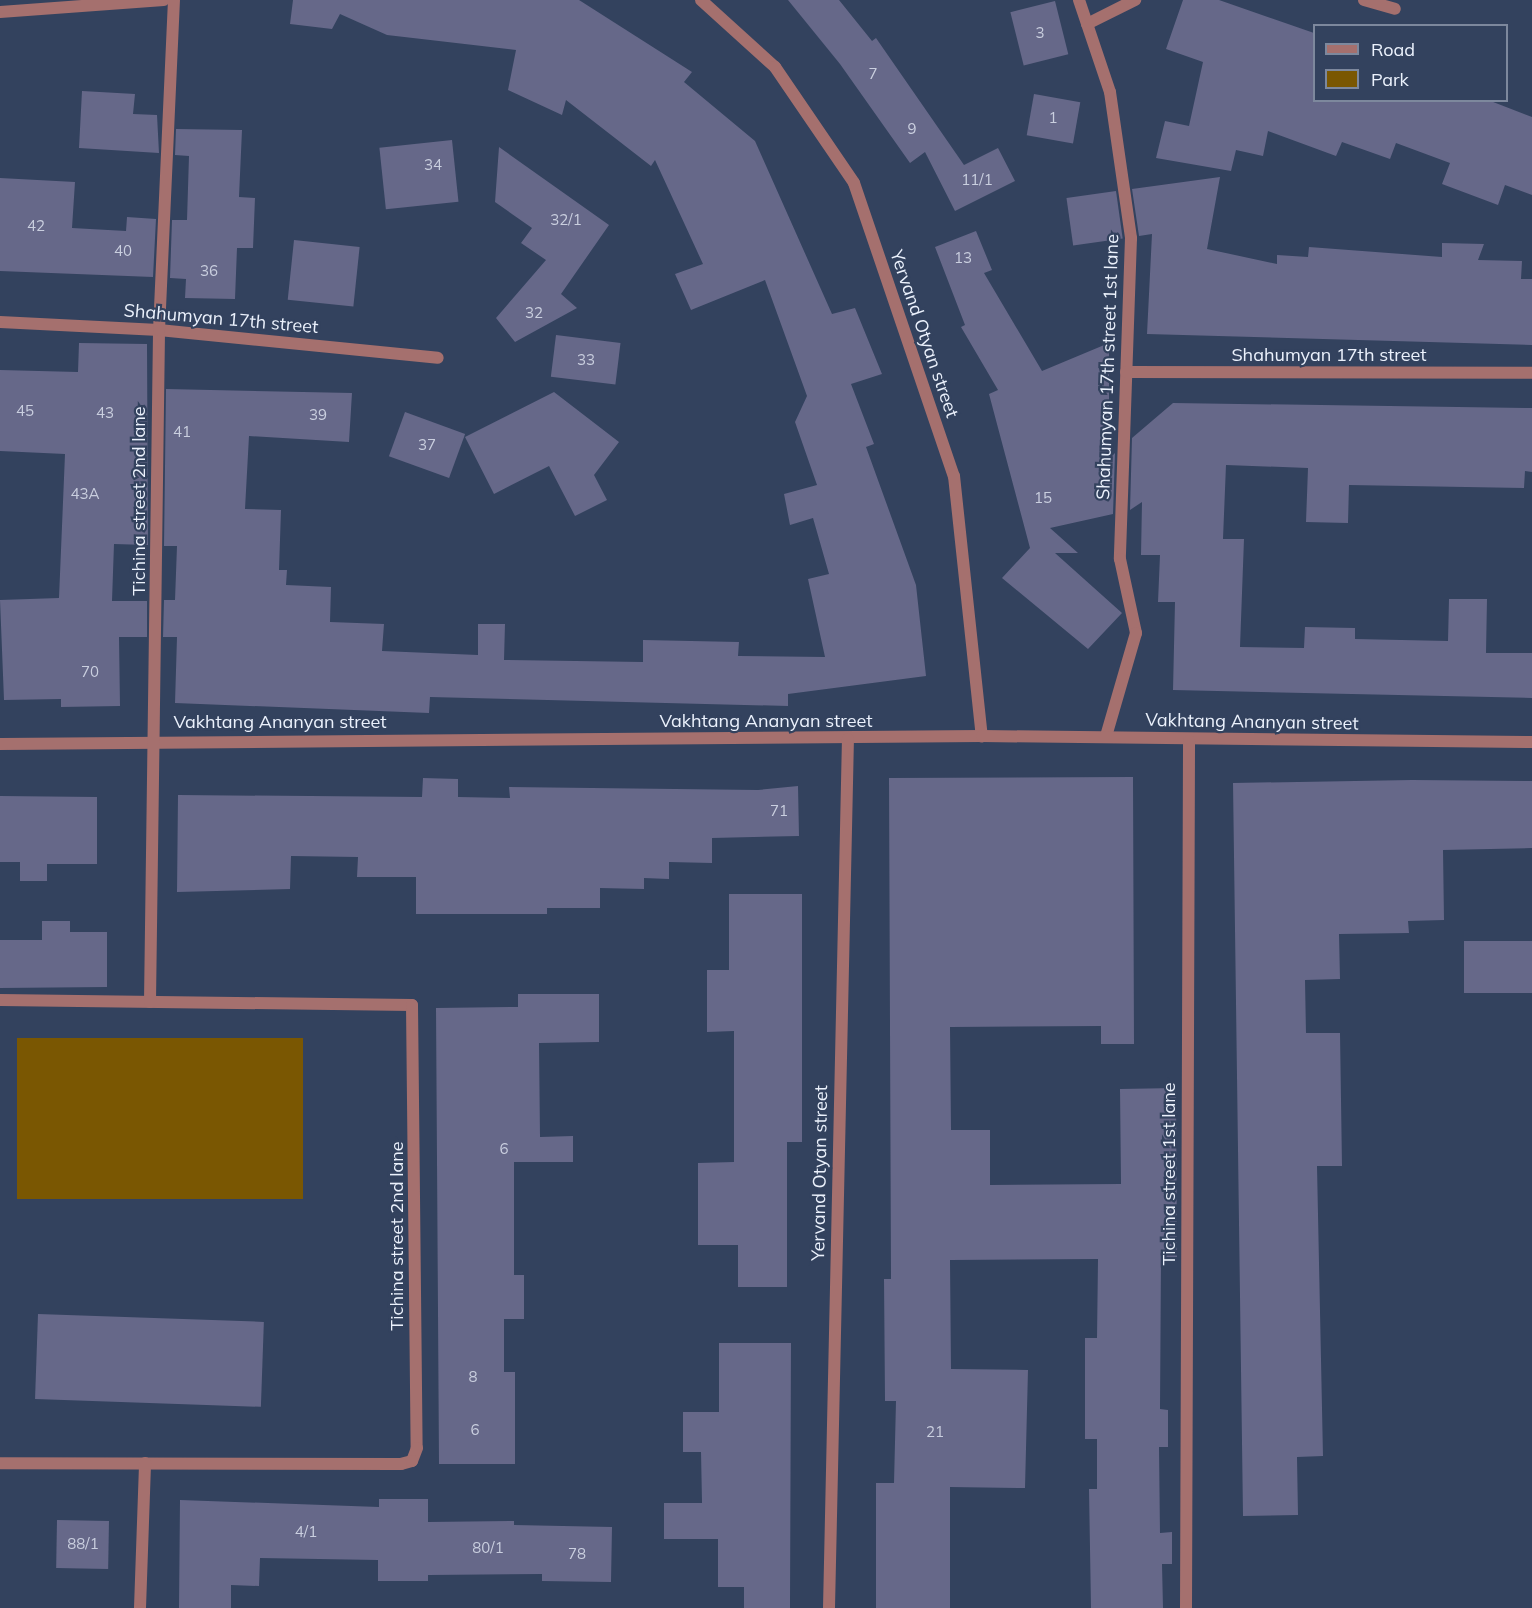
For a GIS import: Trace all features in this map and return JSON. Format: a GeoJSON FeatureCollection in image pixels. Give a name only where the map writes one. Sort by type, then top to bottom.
{"type":"FeatureCollection","features":[{"type":"Feature","properties":{"kind":"street"},"geometry":{"type":"LineString","coordinates":[[0,12],[164,0]]}},
{"type":"Feature","properties":{"kind":"street","name":"Tichina street 2nd lane"},"geometry":{"type":"LineString","coordinates":[[150,1002],[159,330],[174,0]]}},
{"type":"Feature","properties":{"kind":"street","name":"Yervand Otyan street"},"geometry":{"type":"LineString","coordinates":[[701,0],[775,66],[854,183],[954,476],[982,736]]}},
{"type":"Feature","properties":{"kind":"street","name":"Shahumyan 17th street 1st lane"},"geometry":{"type":"LineString","coordinates":[[1079,0],[1110,92],[1131,238],[1120,559],[1136,633],[1106,736]]}},
{"type":"Feature","properties":{"kind":"street"},"geometry":{"type":"LineString","coordinates":[[1087,24],[1135,0]]}},
{"type":"Feature","properties":{"kind":"street"},"geometry":{"type":"LineString","coordinates":[[1364,0],[1395,9]]}},
{"type":"Feature","properties":{"kind":"street","name":"Shahumyan 17th street"},"geometry":{"type":"LineString","coordinates":[[0,322],[159,330],[438,358]]}},
{"type":"Feature","properties":{"kind":"street","name":"Shahumyan 17th street"},"geometry":{"type":"LineString","coordinates":[[1126,372],[1532,373]]}},
{"type":"Feature","properties":{"kind":"street","name":"Vakhtang Ananyan street"},"geometry":{"type":"LineString","coordinates":[[0,744],[155,740],[848,739],[982,736],[1106,736],[1189,741],[1532,742]]}},
{"type":"Feature","properties":{"kind":"street","name":"Yervand Otyan street"},"geometry":{"type":"LineString","coordinates":[[829,1608],[848,739]]}},
{"type":"Feature","properties":{"kind":"street","name":"Tichina street 1st lane"},"geometry":{"type":"LineString","coordinates":[[1186,1608],[1189,741]]}},
{"type":"Feature","properties":{"kind":"street","name":"Tichina street 2nd lane"},"geometry":{"type":"LineString","coordinates":[[0,1000],[412,1005],[417,1448],[412,1461],[400,1464],[0,1463]]}},
{"type":"Feature","properties":{"kind":"street"},"geometry":{"type":"LineString","coordinates":[[140,1608],[145,1463]]}},
{"type":"Feature","properties":{"kind":"green space"},"geometry":{"type":"Polygon","coordinates":[[[17,1038],[303,1038],[303,1199],[17,1199],[17,1038]]]}},
{"type":"Feature","properties":{"kind":"building"},"geometry":{"type":"Polygon","coordinates":[[[293,0],[579,0],[692,72],[684,82],[755,141],[832,314],[855,308],[882,374],[851,384],[874,444],[866,447],[916,585],[926,676],[788,694],[788,706],[430,697],[429,713],[175,703],[177,637],[163,637],[164,600],[175,600],[177,546],[164,546],[166,389],[352,393],[349,442],[249,436],[245,509],[281,510],[279,570],[287,570],[286,585],[331,587],[330,622],[384,624],[382,651],[478,655],[478,624],[505,624],[504,660],[643,662],[643,640],[739,642],[738,656],[825,657],[808,579],[829,574],[813,518],[790,525],[784,494],[817,485],[795,422],[807,396],[765,280],[691,310],[675,274],[703,264],[655,160],[651,166],[566,100],[562,115],[508,90],[516,50],[387,35],[340,14],[332,29],[290,24],[293,0]]]}},
{"type":"Feature","properties":{"kind":"building"},"geometry":{"type":"Polygon","coordinates":[[[788,0],[839,0],[872,41],[876,38],[964,165],[998,148],[1015,181],[955,211],[925,152],[910,163],[840,64],[788,0]]]}},
{"type":"Feature","properties":{"kind":"building"},"geometry":{"type":"Polygon","coordinates":[[[1183,0],[1219,0],[1313,33],[1313,102],[1493,102],[1532,117],[1532,195],[1505,185],[1498,205],[1442,184],[1450,163],[1396,143],[1390,159],[1342,142],[1336,156],[1268,131],[1263,156],[1236,150],[1231,171],[1156,158],[1165,121],[1189,126],[1203,62],[1166,49],[1183,0]]]}},
{"type":"Feature","properties":{"kind":"building"},"geometry":{"type":"Polygon","coordinates":[[[1055,1],[1068,54],[1024,65],[1010,12],[1055,1]]]}},
{"type":"Feature","properties":{"kind":"building"},"geometry":{"type":"Polygon","coordinates":[[[82,91],[135,94],[133,114],[157,115],[159,153],[79,148],[82,91]]]}},
{"type":"Feature","properties":{"kind":"building"},"geometry":{"type":"Polygon","coordinates":[[[1034,94],[1080,102],[1073,144],[1027,135],[1034,94]]]}},
{"type":"Feature","properties":{"kind":"building"},"geometry":{"type":"Polygon","coordinates":[[[176,129],[242,130],[239,197],[255,198],[253,248],[237,248],[235,299],[185,298],[186,279],[170,278],[172,220],[187,220],[189,156],[175,155],[176,129]]]}},
{"type":"Feature","properties":{"kind":"building"},"geometry":{"type":"Polygon","coordinates":[[[452,140],[458,202],[386,209],[379,148],[452,140]]]}},
{"type":"Feature","properties":{"kind":"building"},"geometry":{"type":"Polygon","coordinates":[[[499,147],[609,225],[561,294],[577,308],[515,342],[496,318],[546,260],[521,243],[532,228],[495,202],[499,147]]]}},
{"type":"Feature","properties":{"kind":"building"},"geometry":{"type":"Polygon","coordinates":[[[1220,177],[1207,249],[1277,264],[1277,255],[1308,257],[1309,247],[1442,257],[1442,243],[1484,244],[1478,260],[1522,261],[1521,279],[1532,279],[1532,345],[1147,334],[1152,234],[1139,236],[1132,189],[1220,177]]]}},
{"type":"Feature","properties":{"kind":"building"},"geometry":{"type":"Polygon","coordinates":[[[0,178],[75,182],[72,228],[126,231],[127,217],[156,219],[153,277],[0,271],[0,178]]]}},
{"type":"Feature","properties":{"kind":"building"},"geometry":{"type":"Polygon","coordinates":[[[1116,191],[1123,239],[1073,245],[1066,198],[1116,191]]]}},
{"type":"Feature","properties":{"kind":"building"},"geometry":{"type":"Polygon","coordinates":[[[976,231],[992,270],[984,273],[1042,371],[1109,343],[1109,459],[1115,453],[1113,514],[1050,528],[1078,553],[1055,553],[1122,613],[1088,649],[1002,578],[1030,548],[989,394],[998,390],[961,327],[965,325],[935,247],[976,231]]]}},
{"type":"Feature","properties":{"kind":"building"},"geometry":{"type":"Polygon","coordinates":[[[294,240],[360,247],[353,307],[288,300],[294,240]]]}},
{"type":"Feature","properties":{"kind":"building"},"geometry":{"type":"Polygon","coordinates":[[[556,335],[621,343],[615,385],[551,377],[556,335]]]}},
{"type":"Feature","properties":{"kind":"building"},"geometry":{"type":"Polygon","coordinates":[[[79,343],[147,344],[148,545],[114,544],[112,601],[147,601],[147,637],[119,637],[120,706],[61,707],[61,699],[4,700],[0,600],[59,598],[65,454],[0,451],[0,370],[78,372],[79,343]]]}},
{"type":"Feature","properties":{"kind":"building"},"geometry":{"type":"Polygon","coordinates":[[[554,392],[619,442],[594,475],[607,500],[575,516],[549,466],[494,494],[465,437],[554,392]]]}},
{"type":"Feature","properties":{"kind":"building"},"geometry":{"type":"Polygon","coordinates":[[[1173,403],[1532,408],[1532,472],[1525,471],[1524,488],[1349,485],[1348,523],[1306,522],[1308,468],[1226,465],[1223,539],[1244,539],[1240,647],[1304,648],[1305,627],[1355,628],[1355,639],[1448,641],[1449,599],[1487,599],[1486,653],[1532,653],[1532,698],[1173,690],[1175,602],[1158,602],[1160,555],[1141,555],[1142,502],[1130,510],[1132,438],[1173,403]]]}},
{"type":"Feature","properties":{"kind":"building"},"geometry":{"type":"Polygon","coordinates":[[[405,412],[465,434],[449,478],[389,456],[405,412]]]}},
{"type":"Feature","properties":{"kind":"building"},"geometry":{"type":"Polygon","coordinates":[[[1133,777],[1134,1044],[1101,1044],[1101,1026],[950,1027],[951,1130],[990,1130],[990,1185],[1121,1184],[1120,1089],[1176,1088],[1177,1258],[1161,1258],[1160,1409],[1168,1410],[1168,1447],[1159,1447],[1160,1533],[1172,1532],[1172,1564],[1162,1564],[1163,1608],[1091,1608],[1089,1489],[1097,1489],[1097,1439],[1085,1439],[1085,1338],[1097,1338],[1098,1259],[950,1260],[951,1369],[1028,1370],[1025,1488],[950,1487],[950,1608],[876,1608],[876,1483],[894,1483],[896,1401],[885,1401],[884,1279],[891,1279],[889,778],[1133,777]]]}},
{"type":"Feature","properties":{"kind":"building"},"geometry":{"type":"Polygon","coordinates":[[[423,778],[458,779],[458,797],[510,798],[509,787],[758,790],[798,786],[799,836],[712,838],[712,863],[669,862],[669,879],[644,878],[644,889],[600,888],[600,908],[547,908],[547,914],[416,914],[416,877],[357,877],[358,857],[291,856],[290,889],[177,892],[178,795],[422,797],[423,778]]]}},
{"type":"Feature","properties":{"kind":"building"},"geometry":{"type":"Polygon","coordinates":[[[1412,780],[1532,781],[1532,848],[1443,850],[1444,920],[1408,921],[1409,933],[1339,934],[1340,979],[1305,980],[1306,1033],[1340,1033],[1342,1166],[1317,1166],[1323,1456],[1297,1457],[1298,1515],[1243,1516],[1233,783],[1412,780]]]}},
{"type":"Feature","properties":{"kind":"building"},"geometry":{"type":"Polygon","coordinates":[[[0,796],[97,797],[97,864],[47,864],[47,881],[20,881],[20,862],[0,862],[0,796]]]}},
{"type":"Feature","properties":{"kind":"building"},"geometry":{"type":"Polygon","coordinates":[[[729,894],[802,894],[802,1142],[787,1142],[787,1287],[738,1287],[738,1245],[698,1245],[698,1163],[734,1162],[734,1031],[707,1032],[707,970],[729,970],[729,894]]]}},
{"type":"Feature","properties":{"kind":"building"},"geometry":{"type":"Polygon","coordinates":[[[42,921],[70,921],[70,932],[107,932],[107,987],[0,988],[0,940],[42,940],[42,921]]]}},
{"type":"Feature","properties":{"kind":"building"},"geometry":{"type":"Polygon","coordinates":[[[1464,941],[1532,941],[1532,993],[1464,993],[1464,941]]]}},
{"type":"Feature","properties":{"kind":"building"},"geometry":{"type":"Polygon","coordinates":[[[518,994],[599,994],[599,1042],[539,1043],[540,1137],[573,1136],[573,1162],[514,1162],[514,1275],[524,1275],[524,1319],[504,1319],[504,1372],[515,1372],[515,1464],[439,1464],[436,1008],[518,1007],[518,994]]]}},
{"type":"Feature","properties":{"kind":"building"},"geometry":{"type":"Polygon","coordinates":[[[38,1314],[264,1322],[261,1407],[35,1399],[38,1314]]]}},
{"type":"Feature","properties":{"kind":"building"},"geometry":{"type":"Polygon","coordinates":[[[719,1343],[791,1343],[790,1608],[744,1608],[744,1587],[718,1587],[718,1539],[664,1539],[664,1503],[702,1503],[701,1452],[683,1452],[683,1412],[719,1412],[719,1343]]]}},
{"type":"Feature","properties":{"kind":"building"},"geometry":{"type":"Polygon","coordinates":[[[379,1499],[428,1499],[428,1522],[514,1521],[514,1525],[612,1527],[611,1582],[542,1581],[542,1574],[428,1575],[428,1581],[378,1581],[378,1560],[260,1558],[259,1586],[231,1585],[231,1608],[179,1608],[180,1500],[379,1507],[379,1499]]]}},
{"type":"Feature","properties":{"kind":"building"},"geometry":{"type":"Polygon","coordinates":[[[57,1520],[109,1521],[108,1569],[56,1568],[57,1520]]]}}]}
